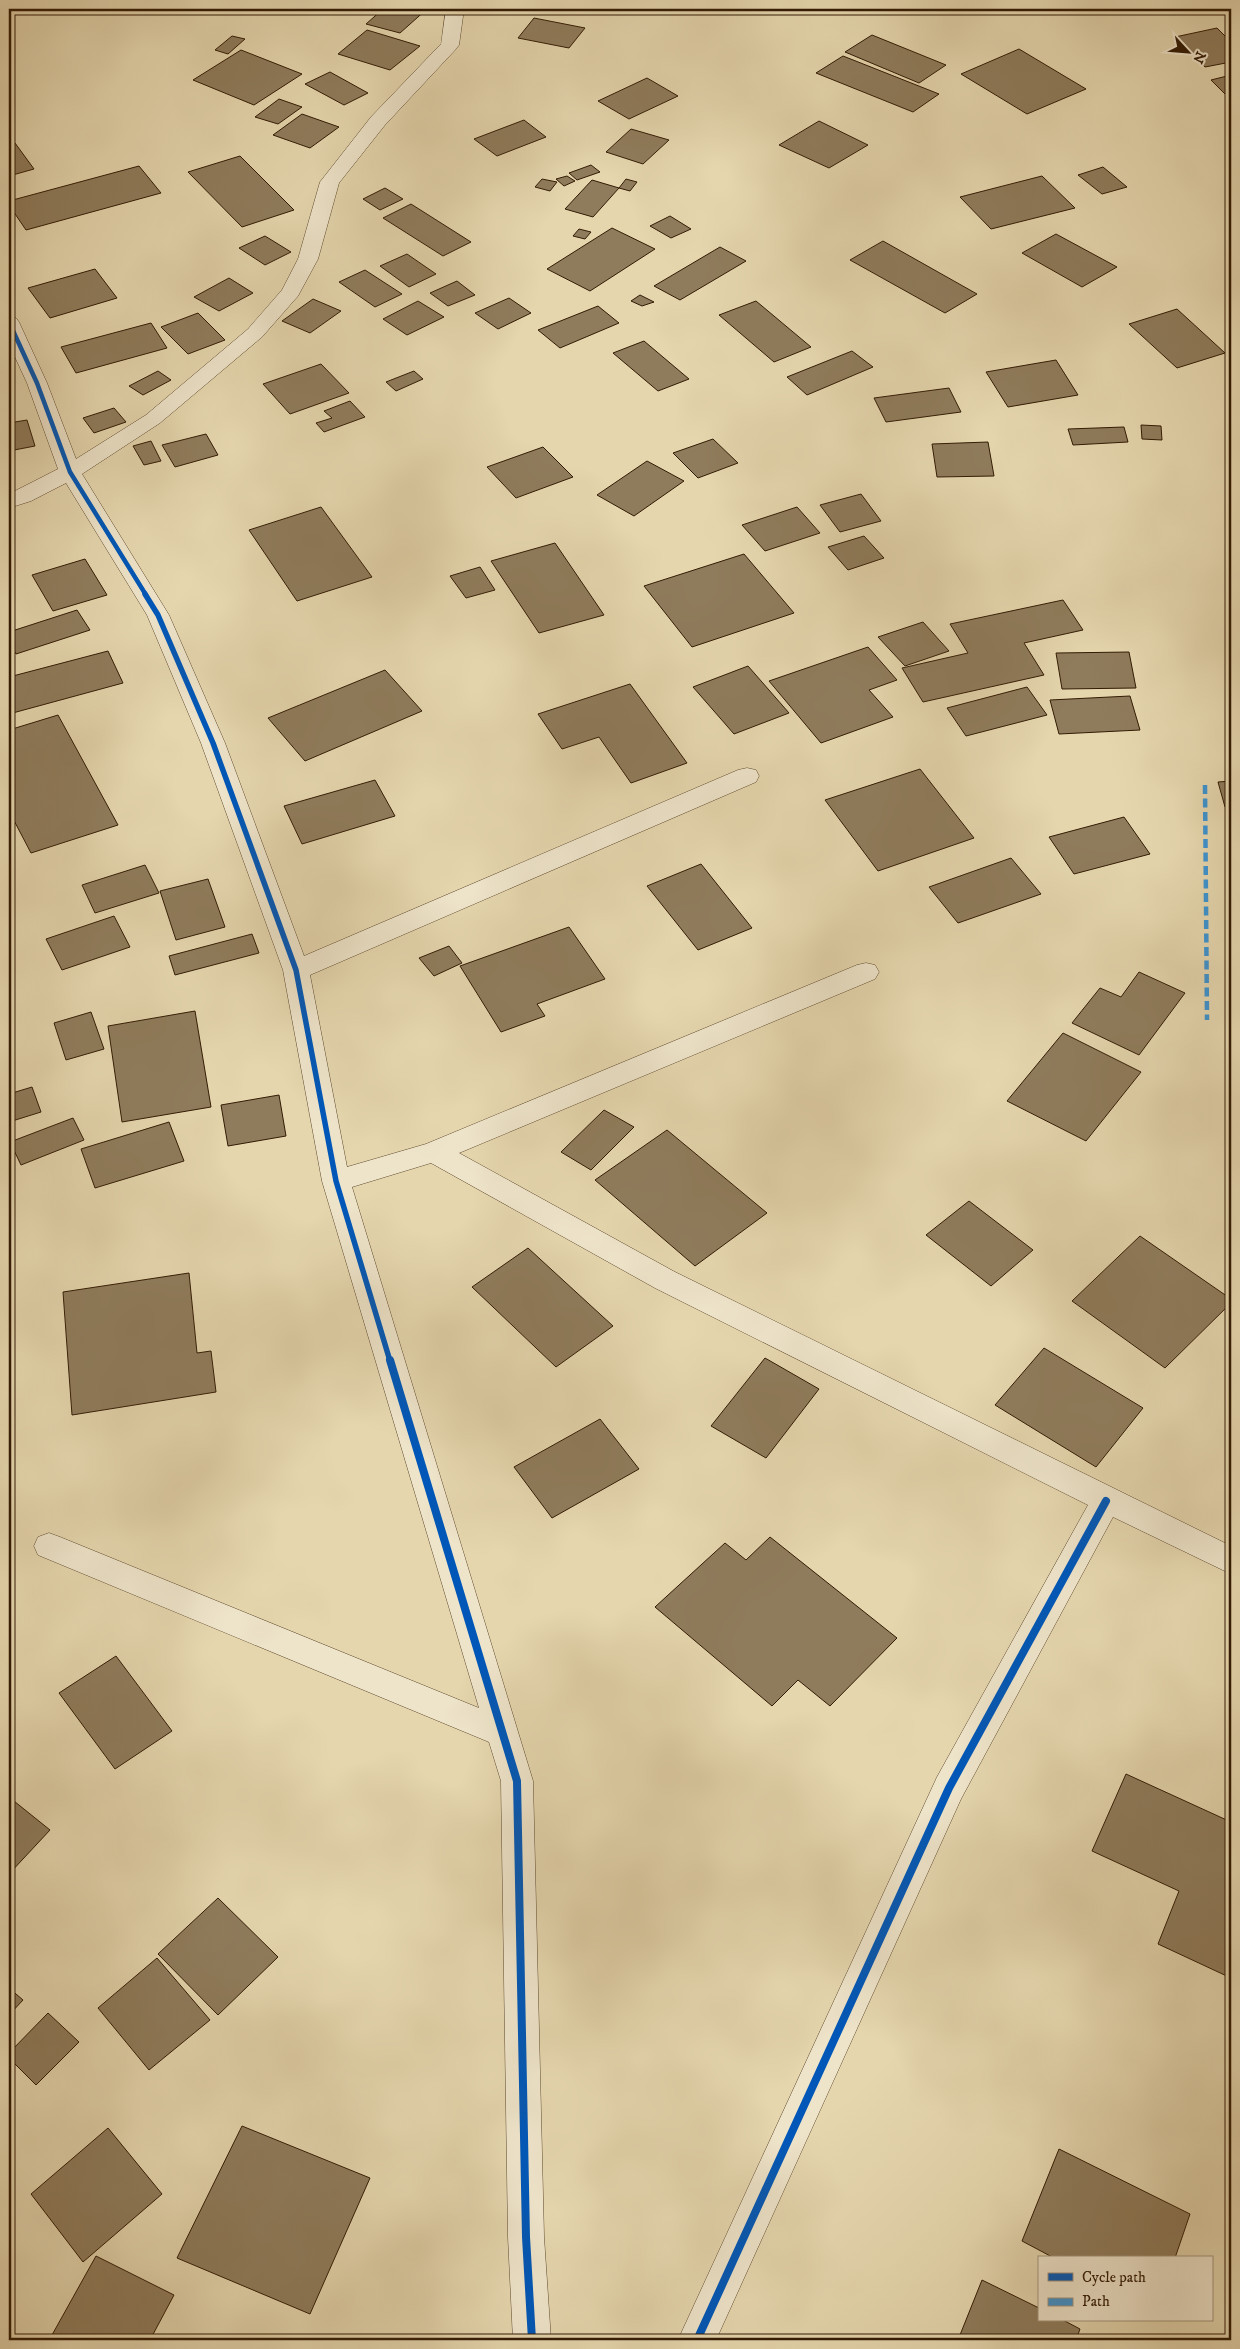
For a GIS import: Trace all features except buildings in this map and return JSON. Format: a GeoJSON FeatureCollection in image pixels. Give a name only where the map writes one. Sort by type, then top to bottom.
{"type":"FeatureCollection","features":[{"type":"Feature","properties":{"kind":"street"},"geometry":{"type":"LineString","coordinates":[[9,501],[24,496],[70,472],[153,420],[255,333],[291,292],[308,259],[330,182],[378,121],[450,45],[455,9]]}},
{"type":"Feature","properties":{"kind":"street"},"geometry":{"type":"LineString","coordinates":[[9,322],[37,383],[70,472],[158,615],[213,743],[296,970],[336,1180],[517,1781],[526,2236],[532,2340]]}},
{"type":"Feature","properties":{"kind":"street"},"geometry":{"type":"LineString","coordinates":[[296,970],[747,776]]}},
{"type":"Feature","properties":{"kind":"street"},"geometry":{"type":"LineString","coordinates":[[336,1180],[434,1152],[866,972]]}},
{"type":"Feature","properties":{"kind":"street"},"geometry":{"type":"LineString","coordinates":[[434,1152],[665,1280],[1106,1501],[1231,1561]]}},
{"type":"Feature","properties":{"kind":"street"},"geometry":{"type":"LineString","coordinates":[[697,2340],[944,1796],[986,1716],[1106,1501]]}},
{"type":"Feature","properties":{"kind":"street"},"geometry":{"type":"LineString","coordinates":[[49,1546],[503,1733]]}},
{"type":"Feature","properties":{"kind":"marked path"},"geometry":{"type":"LineString","coordinates":[[1205,785],[1207,1020]]}},
{"type":"Feature","properties":{"kind":"cycle path"},"geometry":{"type":"LineString","coordinates":[[9,322],[37,383],[70,472],[158,615],[213,743],[296,970],[336,1181],[517,1781],[526,2237],[532,2340]]}},
{"type":"Feature","properties":{"kind":"cycle path"},"geometry":{"type":"LineString","coordinates":[[697,2340],[949,1788],[1106,1501]]}}]}
